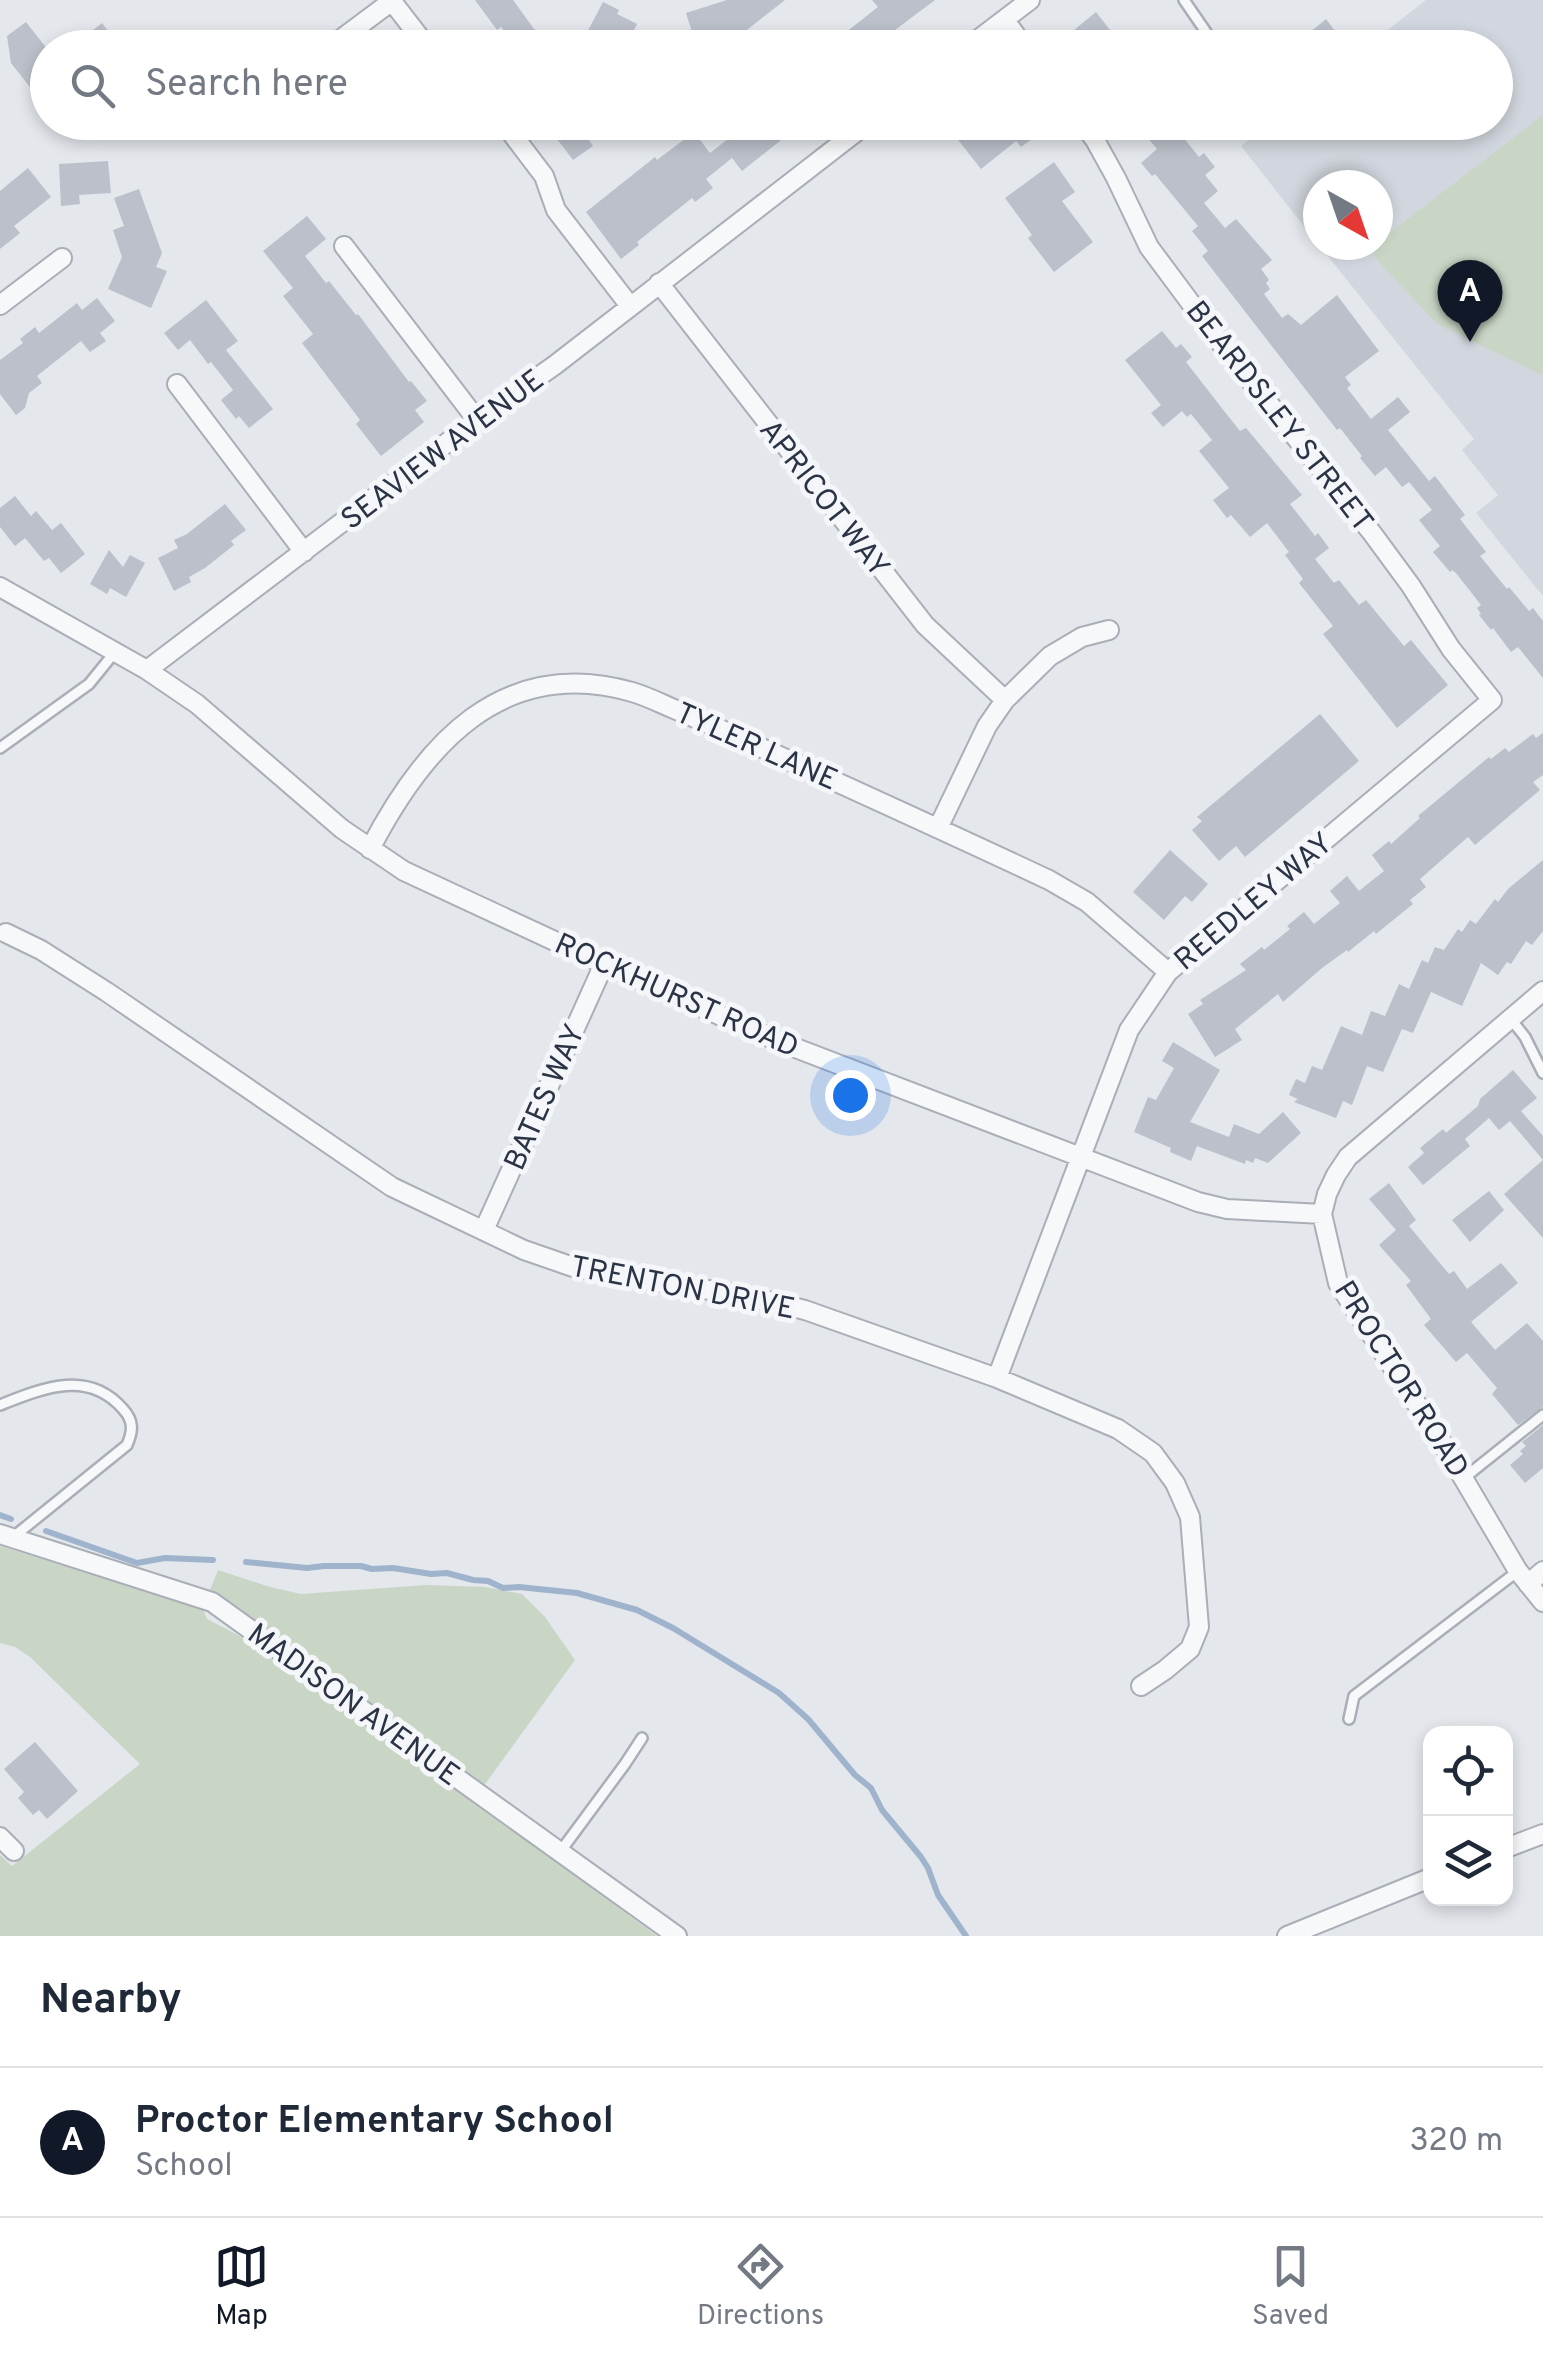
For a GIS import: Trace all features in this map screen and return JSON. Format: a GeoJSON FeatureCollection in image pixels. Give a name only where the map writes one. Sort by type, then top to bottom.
{"type":"FeatureCollection","features":[{"type":"Feature","properties":{"kind":"street"},"geometry":{"type":"LineString","coordinates":[[352,30],[392,0],[414,30]]}},
{"type":"Feature","properties":{"kind":"street"},"geometry":{"type":"LineString","coordinates":[[991,30],[1030,0]]}},
{"type":"Feature","properties":{"kind":"street"},"geometry":{"type":"LineString","coordinates":[[1005,20],[1012,30]]}},
{"type":"Feature","properties":{"kind":"street"},"geometry":{"type":"LineString","coordinates":[[517,140],[544,176],[556,210],[630,306]]}},
{"type":"Feature","properties":{"kind":"street","name":"SEAVIEW AVENUE"},"geometry":{"type":"LineString","coordinates":[[147,670],[555,365],[846,140]]}},
{"type":"Feature","properties":{"kind":"street","name":"BEARDSLEY STREET"},"geometry":{"type":"LineString","coordinates":[[1095,140],[1149,247],[1372,533],[1451,649],[1492,700]]}},
{"type":"Feature","properties":{"kind":"street"},"geometry":{"type":"LineString","coordinates":[[344,246],[477,420]]}},
{"type":"Feature","properties":{"kind":"street"},"geometry":{"type":"LineString","coordinates":[[0,306],[62,258]]}},
{"type":"Feature","properties":{"kind":"street","name":"APRICOT WAY"},"geometry":{"type":"LineString","coordinates":[[659,284],[926,624],[1005,700]]}},
{"type":"Feature","properties":{"kind":"street"},"geometry":{"type":"LineString","coordinates":[[177,384],[304,552]]}},
{"type":"Feature","properties":{"kind":"street"},"geometry":{"type":"LineString","coordinates":[[0,587],[147,670]]}},
{"type":"Feature","properties":{"kind":"street"},"geometry":{"type":"LineString","coordinates":[[938,828],[987,726],[1005,700],[1050,656],[1082,637],[1108,630]]}},
{"type":"Feature","properties":{"kind":"street","name":"ROCKHURST ROAD"},"geometry":{"type":"LineString","coordinates":[[147,670],[197,704],[317,809],[370,849],[404,870],[604,964],[780,1042],[1212,1206],[1322,1214]]}},
{"type":"Feature","properties":{"kind":"street","name":"TYLER LANE"},"geometry":{"type":"LineString","coordinates":[[370,849],[414,778],[463,722],[496,702],[530,690],[565,684],[600,685],[634,692],[710,724],[1049,880],[1087,902],[1168,972]]}},
{"type":"Feature","properties":{"kind":"street","name":"REEDLEY WAY"},"geometry":{"type":"LineString","coordinates":[[997,1378],[1129,1030],[1168,972],[1492,700]]}},
{"type":"Feature","properties":{"kind":"street","name":"TRENTON DRIVE"},"geometry":{"type":"LineString","coordinates":[[6,934],[42,950],[107,992],[392,1187],[524,1250],[573,1267],[805,1310],[997,1378],[1118,1429],[1153,1453],[1175,1483],[1190,1518],[1199,1626],[1190,1649],[1141,1686]]}},
{"type":"Feature","properties":{"kind":"street","name":"BATES WAY"},"geometry":{"type":"LineString","coordinates":[[484,1230],[604,964]]}},
{"type":"Feature","properties":{"kind":"street"},"geometry":{"type":"LineString","coordinates":[[1322,1214],[1336,1174],[1348,1157],[1543,992]]}},
{"type":"Feature","properties":{"kind":"street","name":"PROCTOR ROAD"},"geometry":{"type":"LineString","coordinates":[[1322,1214],[1338,1283],[1523,1577],[1543,1602]]}},
{"type":"Feature","properties":{"kind":"street","name":"MADISON AVENUE"},"geometry":{"type":"LineString","coordinates":[[6,1536],[212,1602],[677,1936]]}},
{"type":"Feature","properties":{"kind":"street"},"geometry":{"type":"LineString","coordinates":[[1523,1577],[1543,1571]]}},
{"type":"Feature","properties":{"kind":"street"},"geometry":{"type":"LineString","coordinates":[[1513,1845],[1543,1834]]}},
{"type":"Feature","properties":{"kind":"street"},"geometry":{"type":"LineString","coordinates":[[0,1837],[14,1851]]}},
{"type":"Feature","properties":{"kind":"street"},"geometry":{"type":"LineString","coordinates":[[1287,1936],[1423,1881]]}},
{"type":"Feature","properties":{"kind":"lane"},"geometry":{"type":"LineString","coordinates":[[1184,0],[1205,30]]}},
{"type":"Feature","properties":{"kind":"lane"},"geometry":{"type":"LineString","coordinates":[[0,748],[89,684],[115,652]]}},
{"type":"Feature","properties":{"kind":"lane"},"geometry":{"type":"LineString","coordinates":[[1510,1018],[1526,1037],[1543,1073]]}},
{"type":"Feature","properties":{"kind":"lane"},"geometry":{"type":"LineString","coordinates":[[0,1405],[69,1384],[86,1385],[116,1400],[132,1424],[127,1445],[6,1536]]}},
{"type":"Feature","properties":{"kind":"lane"},"geometry":{"type":"LineString","coordinates":[[1464,1478],[1543,1415]]}},
{"type":"Feature","properties":{"kind":"lane"},"geometry":{"type":"LineString","coordinates":[[1349,1719],[1354,1696],[1523,1577]]}},
{"type":"Feature","properties":{"kind":"lane"},"geometry":{"type":"LineString","coordinates":[[560,1852],[642,1738]]}},
{"type":"Feature","properties":{"kind":"shaded area"},"geometry":{"type":"Polygon","coordinates":[[[1426,0],[1543,0],[1543,596],[1476,513],[1498,495],[1462,450],[1474,439],[1331,260],[1393,260],[1393,170],[1303,170],[1303,225],[1241,146],[1249,140],[1513,140],[1513,30],[1388,30],[1426,0]]]}},
{"type":"Feature","properties":{"kind":"green space"},"geometry":{"type":"Polygon","coordinates":[[[1543,115],[1541,375],[1436,323],[1377,260],[1393,260],[1393,230],[1543,115]]]}},
{"type":"Feature","properties":{"kind":"green space"},"geometry":{"type":"Polygon","coordinates":[[[0,1546],[203,1609],[207,1619],[238,1635],[392,1741],[657,1936],[0,1936],[0,1855],[12,1866],[140,1764],[30,1657],[0,1643],[0,1546]]]}},
{"type":"Feature","properties":{"kind":"green space"},"geometry":{"type":"Polygon","coordinates":[[[218,1570],[301,1594],[426,1585],[485,1587],[522,1594],[545,1617],[575,1660],[483,1787],[210,1590],[218,1570]]]}},
{"type":"Feature","properties":{"kind":"building"},"geometry":{"type":"Polygon","coordinates":[[[475,0],[513,0],[535,30],[501,27],[497,30],[475,0]]]}},
{"type":"Feature","properties":{"kind":"building"},"geometry":{"type":"Polygon","coordinates":[[[727,0],[785,0],[747,30],[691,30],[686,13],[727,0]]]}},
{"type":"Feature","properties":{"kind":"building"},"geometry":{"type":"Polygon","coordinates":[[[872,0],[935,0],[895,30],[849,30],[878,7],[872,0]]]}},
{"type":"Feature","properties":{"kind":"building"},"geometry":{"type":"Polygon","coordinates":[[[603,2],[637,24],[634,30],[588,30],[603,2]]]}},
{"type":"Feature","properties":{"kind":"building"},"geometry":{"type":"Polygon","coordinates":[[[1096,12],[1110,30],[1074,30],[1096,12]]]}},
{"type":"Feature","properties":{"kind":"building"},"geometry":{"type":"Polygon","coordinates":[[[1326,19],[1334,30],[1313,30],[1326,19]]]}},
{"type":"Feature","properties":{"kind":"building"},"geometry":{"type":"Polygon","coordinates":[[[26,22],[32,30],[30,87],[11,63],[7,36],[26,22]]]}},
{"type":"Feature","properties":{"kind":"building"},"geometry":{"type":"Polygon","coordinates":[[[558,140],[589,140],[593,146],[573,160],[558,140]]]}},
{"type":"Feature","properties":{"kind":"building"},"geometry":{"type":"Polygon","coordinates":[[[683,140],[700,140],[710,153],[727,140],[781,140],[742,171],[732,158],[706,179],[713,188],[695,202],[692,198],[621,259],[586,212],[655,157],[657,160],[683,140]]]}},
{"type":"Feature","properties":{"kind":"building"},"geometry":{"type":"Polygon","coordinates":[[[958,140],[1031,140],[1021,147],[1016,141],[981,169],[958,140]]]}},
{"type":"Feature","properties":{"kind":"building"},"geometry":{"type":"Polygon","coordinates":[[[1150,140],[1185,140],[1199,157],[1204,153],[1215,167],[1205,175],[1218,191],[1204,203],[1225,228],[1236,219],[1272,260],[1261,269],[1269,280],[1266,283],[1270,289],[1264,294],[1282,318],[1288,314],[1301,325],[1337,295],[1379,351],[1345,377],[1351,385],[1347,388],[1371,419],[1398,397],[1410,412],[1388,430],[1429,481],[1435,476],[1465,515],[1460,519],[1486,552],[1480,556],[1507,589],[1529,611],[1533,608],[1543,621],[1543,678],[1518,647],[1511,652],[1491,630],[1479,615],[1477,608],[1481,605],[1433,552],[1440,546],[1419,520],[1432,510],[1409,482],[1402,487],[1386,467],[1375,476],[1202,256],[1208,251],[1192,231],[1198,226],[1155,174],[1152,176],[1141,163],[1157,149],[1150,140]]]}},
{"type":"Feature","properties":{"kind":"building"},"geometry":{"type":"Polygon","coordinates":[[[108,161],[111,193],[79,195],[80,204],[61,206],[59,164],[108,161]]]}},
{"type":"Feature","properties":{"kind":"building"},"geometry":{"type":"Polygon","coordinates":[[[1054,162],[1075,192],[1062,201],[1093,242],[1054,272],[1005,198],[1054,162]]]}},
{"type":"Feature","properties":{"kind":"building"},"geometry":{"type":"Polygon","coordinates":[[[28,168],[51,197],[14,226],[20,233],[0,249],[0,191],[28,168]]]}},
{"type":"Feature","properties":{"kind":"building"},"geometry":{"type":"Polygon","coordinates":[[[139,189],[162,253],[156,267],[167,271],[151,308],[108,289],[122,257],[113,230],[124,226],[114,198],[139,189]]]}},
{"type":"Feature","properties":{"kind":"building"},"geometry":{"type":"Polygon","coordinates":[[[307,216],[326,239],[305,256],[358,314],[427,401],[415,410],[424,422],[381,456],[356,424],[360,420],[302,343],[313,334],[283,296],[293,288],[263,251],[307,216]]]}},
{"type":"Feature","properties":{"kind":"building"},"geometry":{"type":"Polygon","coordinates":[[[97,298],[115,321],[100,333],[106,341],[90,352],[81,341],[37,376],[42,383],[29,393],[25,408],[16,415],[0,394],[0,360],[23,343],[20,339],[35,327],[39,333],[77,303],[82,310],[97,298]]]}},
{"type":"Feature","properties":{"kind":"building"},"geometry":{"type":"Polygon","coordinates":[[[206,300],[238,341],[226,350],[273,409],[249,428],[221,400],[233,390],[211,362],[208,364],[190,340],[178,350],[164,333],[206,300]]]}},
{"type":"Feature","properties":{"kind":"building"},"geometry":{"type":"Polygon","coordinates":[[[1162,331],[1176,348],[1181,344],[1192,357],[1186,362],[1240,431],[1246,428],[1302,495],[1290,504],[1329,548],[1315,559],[1334,583],[1339,580],[1359,605],[1366,600],[1404,646],[1411,640],[1448,685],[1397,728],[1323,634],[1333,626],[1299,583],[1303,579],[1285,555],[1289,552],[1267,523],[1250,537],[1213,500],[1229,488],[1199,451],[1212,440],[1191,414],[1187,417],[1182,411],[1163,427],[1151,413],[1161,405],[1125,360],[1162,331]]]}},
{"type":"Feature","properties":{"kind":"building"},"geometry":{"type":"Polygon","coordinates":[[[15,496],[31,516],[36,511],[52,530],[61,523],[85,554],[61,573],[49,558],[44,561],[25,538],[15,546],[0,527],[0,508],[15,496]]]}},
{"type":"Feature","properties":{"kind":"building"},"geometry":{"type":"Polygon","coordinates":[[[225,504],[246,530],[231,541],[234,545],[189,577],[191,582],[174,591],[158,558],[178,548],[174,540],[225,504]]]}},
{"type":"Feature","properties":{"kind":"building"},"geometry":{"type":"Polygon","coordinates":[[[109,550],[123,567],[130,555],[145,563],[126,597],[110,588],[107,594],[90,584],[109,550]]]}},
{"type":"Feature","properties":{"kind":"building"},"geometry":{"type":"Polygon","coordinates":[[[1320,714],[1359,761],[1245,857],[1236,846],[1219,861],[1192,830],[1202,821],[1197,817],[1320,714]]]}},
{"type":"Feature","properties":{"kind":"building"},"geometry":{"type":"Polygon","coordinates":[[[1543,733],[1543,775],[1533,782],[1540,790],[1475,845],[1468,837],[1420,879],[1426,887],[1410,900],[1413,904],[1376,934],[1374,931],[1322,968],[1283,1002],[1278,994],[1235,1029],[1242,1040],[1215,1057],[1188,1014],[1203,1004],[1200,1000],[1246,970],[1240,964],[1290,929],[1287,926],[1304,912],[1314,924],[1340,903],[1330,891],[1347,876],[1359,891],[1384,871],[1372,855],[1389,841],[1391,844],[1418,816],[1489,757],[1505,748],[1509,752],[1533,734],[1536,738],[1543,733]]]}},
{"type":"Feature","properties":{"kind":"building"},"geometry":{"type":"Polygon","coordinates":[[[1170,850],[1208,884],[1192,902],[1185,896],[1164,920],[1133,892],[1170,850]]]}},
{"type":"Feature","properties":{"kind":"building"},"geometry":{"type":"Polygon","coordinates":[[[1543,860],[1543,931],[1532,945],[1526,941],[1511,964],[1507,962],[1498,975],[1481,963],[1462,1006],[1431,992],[1413,1033],[1402,1029],[1383,1072],[1367,1066],[1352,1105],[1343,1101],[1336,1118],[1294,1102],[1298,1099],[1289,1095],[1296,1079],[1305,1083],[1312,1066],[1322,1070],[1341,1026],[1362,1035],[1371,1011],[1385,1016],[1399,984],[1409,989],[1422,960],[1428,963],[1435,947],[1444,950],[1458,929],[1462,932],[1470,920],[1476,924],[1495,899],[1498,902],[1543,860]]]}},
{"type":"Feature","properties":{"kind":"building"},"geometry":{"type":"Polygon","coordinates":[[[1173,1042],[1220,1070],[1190,1122],[1229,1137],[1234,1124],[1259,1134],[1283,1112],[1301,1133],[1268,1163],[1255,1158],[1253,1163],[1246,1160],[1245,1164],[1197,1146],[1191,1161],[1134,1132],[1148,1097],[1156,1100],[1174,1068],[1162,1061],[1173,1042]]]}},
{"type":"Feature","properties":{"kind":"building"},"geometry":{"type":"Polygon","coordinates":[[[1513,1070],[1537,1098],[1521,1111],[1543,1136],[1543,1160],[1510,1121],[1499,1130],[1489,1118],[1465,1139],[1470,1146],[1423,1185],[1408,1167],[1424,1153],[1420,1148],[1443,1129],[1446,1133],[1513,1070]]]}},
{"type":"Feature","properties":{"kind":"building"},"geometry":{"type":"Polygon","coordinates":[[[1543,1160],[1543,1238],[1504,1194],[1543,1160]]]}},
{"type":"Feature","properties":{"kind":"building"},"geometry":{"type":"Polygon","coordinates":[[[1389,1183],[1416,1220],[1409,1226],[1449,1274],[1454,1271],[1467,1289],[1501,1263],[1518,1283],[1471,1322],[1495,1350],[1527,1323],[1543,1341],[1543,1407],[1518,1425],[1492,1394],[1497,1388],[1467,1353],[1456,1362],[1424,1325],[1431,1319],[1406,1285],[1411,1281],[1379,1245],[1396,1230],[1369,1199],[1389,1183]]]}},
{"type":"Feature","properties":{"kind":"building"},"geometry":{"type":"Polygon","coordinates":[[[1489,1191],[1504,1210],[1470,1242],[1452,1220],[1489,1191]]]}},
{"type":"Feature","properties":{"kind":"building"},"geometry":{"type":"Polygon","coordinates":[[[1543,1425],[1543,1468],[1525,1483],[1510,1465],[1523,1454],[1520,1451],[1526,1446],[1522,1442],[1543,1425]]]}},
{"type":"Feature","properties":{"kind":"building"},"geometry":{"type":"Polygon","coordinates":[[[35,1742],[78,1791],[47,1819],[39,1810],[33,1815],[18,1798],[24,1792],[4,1769],[35,1742]]]}},
{"type":"Feature","properties":{"kind":"waterway"},"geometry":{"type":"LineString","coordinates":[[0,1515],[11,1519]]}},
{"type":"Feature","properties":{"kind":"waterway"},"geometry":{"type":"LineString","coordinates":[[46,1531],[137,1563],[165,1558],[213,1560]]}},
{"type":"Feature","properties":{"kind":"waterway"},"geometry":{"type":"LineString","coordinates":[[246,1562],[447,1573],[503,1588],[577,1593],[637,1610],[673,1628],[779,1693],[808,1719],[855,1775],[871,1788],[882,1810],[921,1857],[938,1895],[966,1936]]}},
{"type":"Feature","properties":{"kind":"place","name":"Proctor Elementary School"},"geometry":{"type":"Point","coordinates":[1470,342]}}]}
